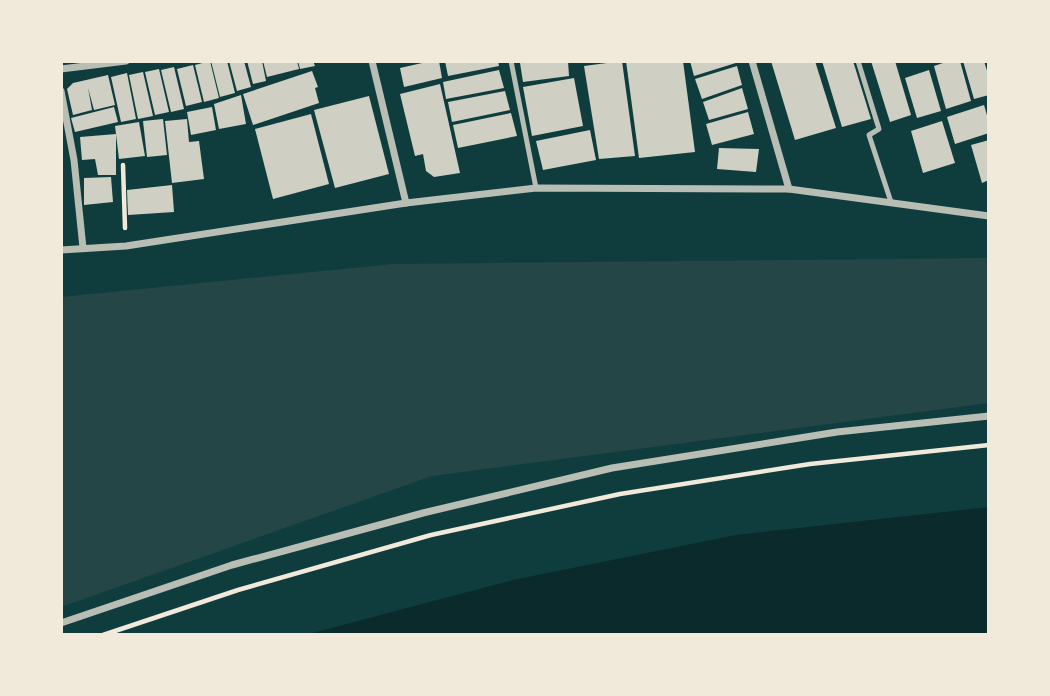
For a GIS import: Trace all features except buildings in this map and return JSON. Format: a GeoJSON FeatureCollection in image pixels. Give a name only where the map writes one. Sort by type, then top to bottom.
{"type":"FeatureCollection","features":[{"type":"Feature","properties":{"kind":"street"},"geometry":{"type":"LineString","coordinates":[[61,69],[125,61]]}},
{"type":"Feature","properties":{"kind":"street"},"geometry":{"type":"LineString","coordinates":[[372,61],[406,203]]}},
{"type":"Feature","properties":{"kind":"street"},"geometry":{"type":"LineString","coordinates":[[752,61],[789,189]]}},
{"type":"Feature","properties":{"kind":"street"},"geometry":{"type":"LineString","coordinates":[[61,91],[74,160],[83,248]]}},
{"type":"Feature","properties":{"kind":"street"},"geometry":{"type":"LineString","coordinates":[[61,250],[126,246],[406,203],[536,188],[789,189],[989,216]]}},
{"type":"Feature","properties":{"kind":"street"},"geometry":{"type":"LineString","coordinates":[[61,623],[232,565],[423,513],[612,468],[837,432],[989,416]]}},
{"type":"Feature","properties":{"kind":"lane"},"geometry":{"type":"LineString","coordinates":[[511,61],[536,188]]}},
{"type":"Feature","properties":{"kind":"lane"},"geometry":{"type":"LineString","coordinates":[[858,61],[879,129],[869,135],[891,202]]}},
{"type":"Feature","properties":{"kind":"path"},"geometry":{"type":"LineString","coordinates":[[123,165],[126,246]]}},
{"type":"Feature","properties":{"kind":"path"},"geometry":{"type":"LineString","coordinates":[[103,635],[238,590],[431,536],[620,494],[810,464],[989,445]]}},
{"type":"Feature","properties":{"kind":"shaded area"},"geometry":{"type":"Polygon","coordinates":[[[989,258],[989,403],[432,476],[61,607],[61,297],[393,264],[989,258]]]}},
{"type":"Feature","properties":{"kind":"shaded area"},"geometry":{"type":"Polygon","coordinates":[[[989,507],[989,635],[305,635],[513,580],[736,535],[989,507]]]}}]}
